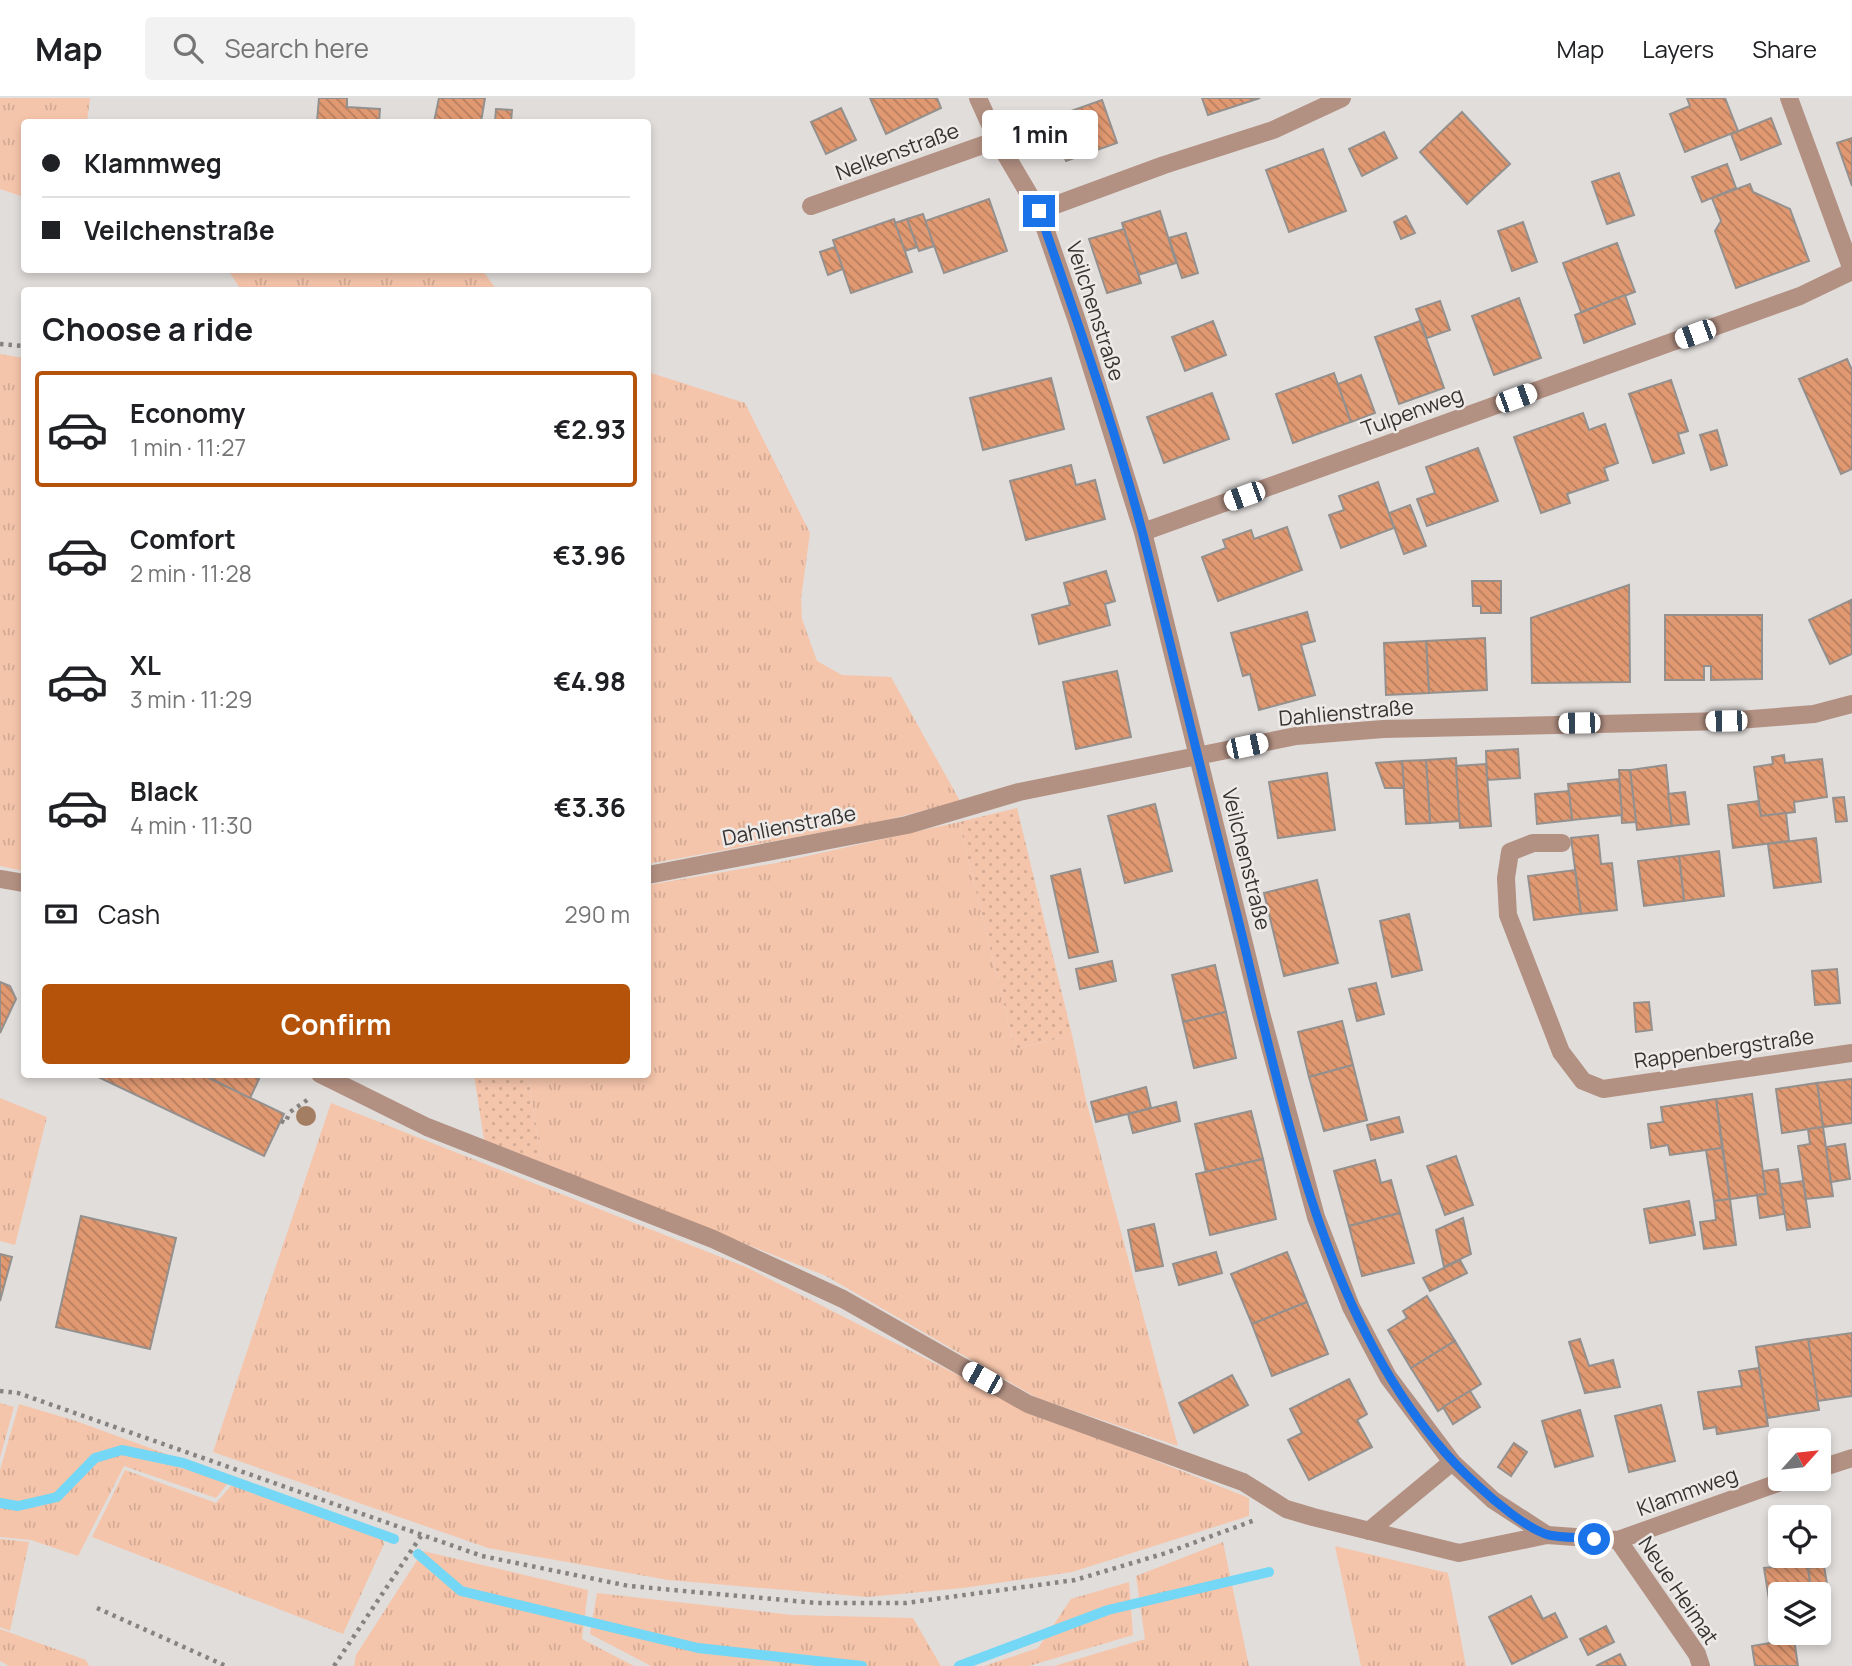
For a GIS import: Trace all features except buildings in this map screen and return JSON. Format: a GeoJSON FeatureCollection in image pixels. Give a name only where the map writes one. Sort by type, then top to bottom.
{"type":"FeatureCollection","features":[{"type":"Feature","properties":{"kind":"street","name":"Veilchenstraße"},"geometry":{"type":"LineString","coordinates":[[978,98],[998,140],[1039,211],[1077,321],[1143,532],[1261,1013],[1316,1217],[1351,1307],[1388,1377],[1452,1462],[1493,1500],[1546,1535]]}},
{"type":"Feature","properties":{"kind":"street"},"geometry":{"type":"LineString","coordinates":[[1039,211],[1164,164],[1273,130],[1312,105],[1342,98]]}},
{"type":"Feature","properties":{"kind":"street"},"geometry":{"type":"LineString","coordinates":[[1789,98],[1852,271]]}},
{"type":"Feature","properties":{"kind":"street","name":"Nelkenstraße"},"geometry":{"type":"LineString","coordinates":[[811,206],[998,140]]}},
{"type":"Feature","properties":{"kind":"street","name":"Tulpenweg"},"geometry":{"type":"LineString","coordinates":[[1143,532],[1800,296],[1852,271]]}},
{"type":"Feature","properties":{"kind":"street","name":"Dahlienstraße"},"geometry":{"type":"LineString","coordinates":[[651,874],[907,825],[1019,792],[1296,736],[1397,729],[1726,721],[1814,714],[1852,704]]}},
{"type":"Feature","properties":{"kind":"street","name":"Rappenbergstraße"},"geometry":{"type":"LineString","coordinates":[[1562,843],[1533,844],[1510,852],[1506,878],[1508,915],[1561,1052],[1583,1081],[1603,1089],[1852,1053]]}},
{"type":"Feature","properties":{"kind":"street"},"geometry":{"type":"LineString","coordinates":[[0,879],[21,882]]}},
{"type":"Feature","properties":{"kind":"street","name":"Klammweg"},"geometry":{"type":"LineString","coordinates":[[328,1078],[439,1132],[713,1239],[844,1299],[1028,1404],[1243,1482],[1286,1509],[1313,1517],[1459,1553],[1546,1535],[1618,1541],[1768,1487]]}},
{"type":"Feature","properties":{"kind":"street"},"geometry":{"type":"LineString","coordinates":[[1831,1465],[1852,1458]]}},
{"type":"Feature","properties":{"kind":"street"},"geometry":{"type":"LineString","coordinates":[[1369,1531],[1452,1462]]}},
{"type":"Feature","properties":{"kind":"street","name":"Neue Heimat"},"geometry":{"type":"LineString","coordinates":[[1618,1541],[1697,1654],[1701,1666]]}},
{"type":"Feature","properties":{"kind":"path"},"geometry":{"type":"LineString","coordinates":[[0,344],[21,346]]}},
{"type":"Feature","properties":{"kind":"path"},"geometry":{"type":"LineString","coordinates":[[281,1121],[285,1123],[290,1112],[309,1100]]}},
{"type":"Feature","properties":{"kind":"path"},"geometry":{"type":"LineString","coordinates":[[0,1391],[18,1393],[482,1556],[629,1586],[817,1602],[906,1603],[1074,1580],[1166,1553],[1286,1509]]}},
{"type":"Feature","properties":{"kind":"path"},"geometry":{"type":"LineString","coordinates":[[334,1666],[421,1535]]}},
{"type":"Feature","properties":{"kind":"path"},"geometry":{"type":"LineString","coordinates":[[97,1608],[226,1666]]}},
{"type":"Feature","properties":{"kind":"green space"},"geometry":{"type":"Polygon","coordinates":[[[0,98],[90,98],[87,119],[21,119],[21,196],[0,189],[0,98]]]}},
{"type":"Feature","properties":{"kind":"green space"},"geometry":{"type":"Polygon","coordinates":[[[230,273],[484,273],[495,287],[239,287],[230,273]]]}},
{"type":"Feature","properties":{"kind":"green space"},"geometry":{"type":"Polygon","coordinates":[[[0,354],[21,358],[21,870],[0,866],[0,354]]]}},
{"type":"Feature","properties":{"kind":"green space"},"geometry":{"type":"Polygon","coordinates":[[[651,373],[745,403],[810,533],[801,599],[802,619],[817,661],[842,675],[891,677],[960,801],[883,821],[651,863],[651,373]]]}},
{"type":"Feature","properties":{"kind":"green space"},"geometry":{"type":"Polygon","coordinates":[[[1017,808],[1072,1035],[1015,1049],[959,822],[1017,808]]]}},
{"type":"Feature","properties":{"kind":"green space"},"geometry":{"type":"Polygon","coordinates":[[[959,822],[1015,1049],[1072,1035],[1086,1100],[1178,1446],[1037,1398],[826,1276],[542,1163],[528,1078],[651,1078],[651,884],[776,863],[959,822]]]}},
{"type":"Feature","properties":{"kind":"green space"},"geometry":{"type":"Polygon","coordinates":[[[474,1078],[528,1078],[542,1163],[484,1140],[474,1078]]]}},
{"type":"Feature","properties":{"kind":"green space"},"geometry":{"type":"Polygon","coordinates":[[[0,1098],[47,1117],[15,1245],[0,1241],[0,1098]]]}},
{"type":"Feature","properties":{"kind":"green space"},"geometry":{"type":"Polygon","coordinates":[[[331,1103],[746,1267],[1017,1405],[1249,1498],[1249,1516],[1072,1572],[963,1588],[868,1597],[668,1580],[488,1548],[213,1452],[331,1103]]]}},
{"type":"Feature","properties":{"kind":"green space"},"geometry":{"type":"Polygon","coordinates":[[[0,1403],[14,1407],[0,1458],[0,1403]]]}},
{"type":"Feature","properties":{"kind":"green space"},"geometry":{"type":"Polygon","coordinates":[[[19,1404],[76,1421],[232,1478],[216,1498],[124,1466],[78,1556],[31,1540],[0,1537],[0,1470],[19,1404]]]}},
{"type":"Feature","properties":{"kind":"green space"},"geometry":{"type":"Polygon","coordinates":[[[125,1470],[216,1503],[236,1480],[381,1533],[384,1544],[343,1634],[92,1537],[125,1470]]]}},
{"type":"Feature","properties":{"kind":"green space"},"geometry":{"type":"Polygon","coordinates":[[[0,1539],[29,1542],[10,1631],[0,1627],[0,1539]]]}},
{"type":"Feature","properties":{"kind":"green space"},"geometry":{"type":"Polygon","coordinates":[[[1223,1542],[1249,1666],[1054,1666],[1145,1639],[1136,1576],[1223,1542]]]}},
{"type":"Feature","properties":{"kind":"green space"},"geometry":{"type":"Polygon","coordinates":[[[1335,1546],[1448,1573],[1466,1666],[1361,1666],[1335,1546]]]}},
{"type":"Feature","properties":{"kind":"green space"},"geometry":{"type":"Polygon","coordinates":[[[423,1551],[588,1590],[582,1639],[634,1666],[354,1666],[356,1655],[423,1551]]]}},
{"type":"Feature","properties":{"kind":"green space"},"geometry":{"type":"Polygon","coordinates":[[[1129,1582],[1133,1635],[1029,1666],[984,1666],[1038,1648],[1071,1599],[1129,1582]]]}},
{"type":"Feature","properties":{"kind":"green space"},"geometry":{"type":"Polygon","coordinates":[[[597,1593],[792,1615],[913,1618],[941,1666],[651,1666],[590,1634],[597,1593]]]}},
{"type":"Feature","properties":{"kind":"green space"},"geometry":{"type":"Polygon","coordinates":[[[0,1629],[86,1660],[89,1666],[9,1666],[0,1661],[0,1629]]]}},
{"type":"Feature","properties":{"kind":"waterway"},"geometry":{"type":"LineString","coordinates":[[0,1503],[18,1506],[57,1497],[95,1458],[122,1450],[183,1463],[394,1539]]}},
{"type":"Feature","properties":{"kind":"waterway"},"geometry":{"type":"LineString","coordinates":[[418,1554],[461,1591],[698,1648],[862,1666]]}},
{"type":"Feature","properties":{"kind":"waterway"},"geometry":{"type":"LineString","coordinates":[[959,1666],[1108,1610],[1269,1572]]}},
{"type":"Feature","properties":{"kind":"route"},"geometry":{"type":"LineString","coordinates":[[1039,211],[1077,321],[1143,532],[1268,1038],[1316,1217],[1351,1307],[1388,1377],[1452,1462],[1493,1500],[1546,1535],[1594,1539]]}}]}
